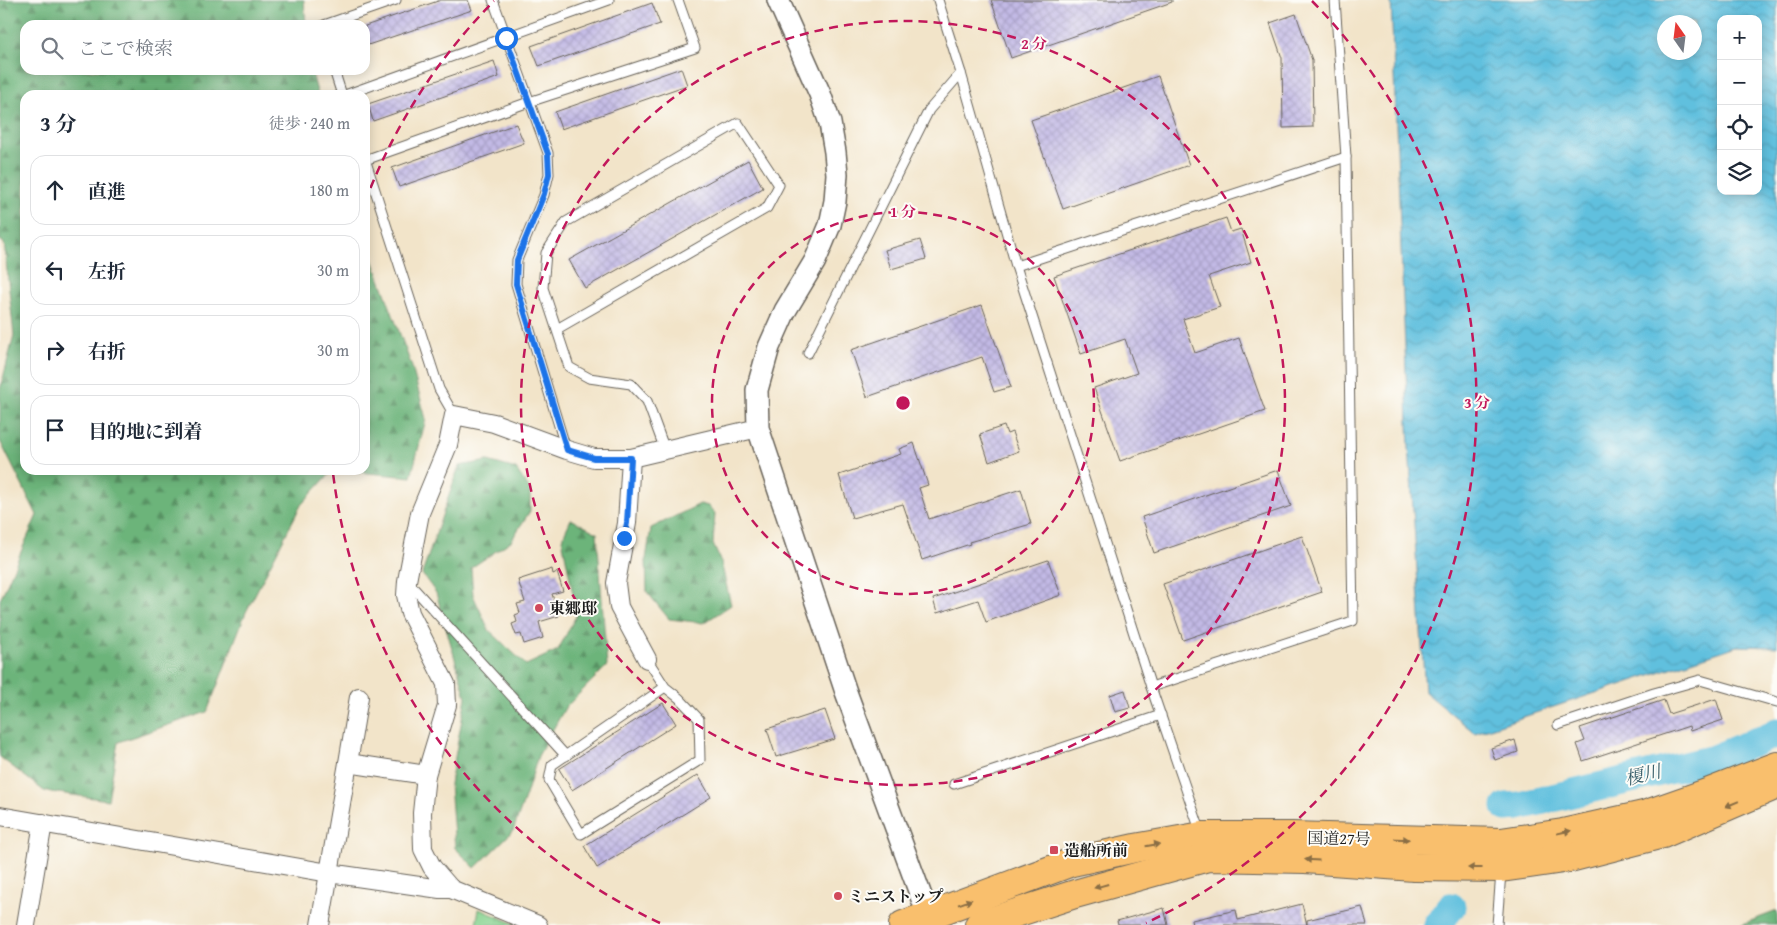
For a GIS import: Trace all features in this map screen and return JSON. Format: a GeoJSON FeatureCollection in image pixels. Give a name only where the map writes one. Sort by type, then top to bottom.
{"type":"FeatureCollection","features":[{"type":"Feature","properties":{"kind":"highway","name":"国道27号"},"geometry":{"type":"LineString","coordinates":[[1501,855],[1563,833],[1644,815],[1777,766]]}},
{"type":"Feature","properties":{"kind":"highway","name":"国道27号"},"geometry":{"type":"LineString","coordinates":[[903,925],[929,920],[1072,862],[1136,848],[1205,847],[1292,836],[1501,855],[1570,858],[1663,834],[1777,785]]}},
{"type":"Feature","properties":{"kind":"highway","name":"国道27号"},"geometry":{"type":"LineString","coordinates":[[979,925],[1075,894],[1205,847]]}},
{"type":"Feature","properties":{"kind":"street"},"geometry":{"type":"LineString","coordinates":[[778,0],[820,94],[830,123],[837,174],[835,201],[830,225],[815,261],[785,311],[769,347],[757,390],[758,428],[846,692],[929,920]]}},
{"type":"Feature","properties":{"kind":"street"},"geometry":{"type":"LineString","coordinates":[[538,925],[451,889],[432,867],[423,849],[422,813],[426,775],[447,705],[446,684],[410,613],[406,595],[407,581],[420,513],[448,445],[454,415],[494,423],[594,458],[631,458],[758,428]]}},
{"type":"Feature","properties":{"kind":"street"},"geometry":{"type":"LineString","coordinates":[[631,458],[627,523],[616,583],[619,607],[647,659]]}},
{"type":"Feature","properties":{"kind":"street"},"geometry":{"type":"LineString","coordinates":[[320,925],[359,697]]}},
{"type":"Feature","properties":{"kind":"street"},"geometry":{"type":"LineString","coordinates":[[348,763],[426,775]]}},
{"type":"Feature","properties":{"kind":"street"},"geometry":{"type":"LineString","coordinates":[[0,816],[329,873],[440,890],[451,889]]}},
{"type":"Feature","properties":{"kind":"street"},"geometry":{"type":"LineString","coordinates":[[26,925],[43,823]]}},
{"type":"Feature","properties":{"kind":"lane"},"geometry":{"type":"LineString","coordinates":[[338,20],[396,0]]}},
{"type":"Feature","properties":{"kind":"lane"},"geometry":{"type":"LineString","coordinates":[[493,0],[548,154],[549,174],[544,194],[517,260],[516,284],[567,450]]}},
{"type":"Feature","properties":{"kind":"lane"},"geometry":{"type":"LineString","coordinates":[[358,90],[609,0]]}},
{"type":"Feature","properties":{"kind":"lane"},"geometry":{"type":"LineString","coordinates":[[370,158],[529,102],[695,48],[678,0]]}},
{"type":"Feature","properties":{"kind":"lane"},"geometry":{"type":"LineString","coordinates":[[938,0],[962,73],[1016,266],[1151,687],[1205,847]]}},
{"type":"Feature","properties":{"kind":"lane"},"geometry":{"type":"LineString","coordinates":[[1151,687],[1353,621],[1346,157],[1336,0]]}},
{"type":"Feature","properties":{"kind":"lane"},"geometry":{"type":"LineString","coordinates":[[808,353],[929,110],[962,73]]}},
{"type":"Feature","properties":{"kind":"lane"},"geometry":{"type":"LineString","coordinates":[[336,75],[342,90]]}},
{"type":"Feature","properties":{"kind":"lane"},"geometry":{"type":"LineString","coordinates":[[557,329],[767,208],[779,185],[738,123],[566,222],[546,254],[543,288],[569,366],[589,378],[631,384],[647,401],[665,450]]}},
{"type":"Feature","properties":{"kind":"lane"},"geometry":{"type":"LineString","coordinates":[[1016,266],[1346,157]]}},
{"type":"Feature","properties":{"kind":"lane"},"geometry":{"type":"LineString","coordinates":[[370,175],[439,389],[454,415]]}},
{"type":"Feature","properties":{"kind":"lane"},"geometry":{"type":"LineString","coordinates":[[407,581],[566,756]]}},
{"type":"Feature","properties":{"kind":"lane"},"geometry":{"type":"LineString","coordinates":[[647,659],[665,688],[679,698],[699,719],[700,760],[581,834],[549,780],[552,766],[665,688]]}},
{"type":"Feature","properties":{"kind":"lane"},"geometry":{"type":"LineString","coordinates":[[1558,725],[1654,693],[1700,680],[1777,702]]}},
{"type":"Feature","properties":{"kind":"lane"},"geometry":{"type":"LineString","coordinates":[[954,784],[1161,715]]}},
{"type":"Feature","properties":{"kind":"lane"},"geometry":{"type":"LineString","coordinates":[[1497,925],[1501,855]]}},
{"type":"Feature","properties":{"kind":"green space"},"geometry":{"type":"Polygon","coordinates":[[[0,0],[304,0],[306,20],[20,20],[20,75],[312,75],[317,90],[20,90],[20,475],[328,475],[301,505],[246,612],[207,712],[118,742],[108,800],[44,791],[0,757],[0,600],[37,515],[0,441],[0,390],[14,335],[4,243],[0,240],[0,0]]]}},
{"type":"Feature","properties":{"kind":"green space"},"geometry":{"type":"Polygon","coordinates":[[[370,252],[412,367],[426,419],[411,477],[370,473],[370,252]]]}},
{"type":"Feature","properties":{"kind":"green space"},"geometry":{"type":"Polygon","coordinates":[[[488,461],[516,469],[530,490],[530,511],[511,541],[471,568],[473,595],[489,630],[526,665],[558,650],[577,614],[562,539],[571,519],[597,533],[607,666],[565,708],[538,756],[513,831],[475,868],[455,848],[450,784],[466,697],[436,593],[422,574],[459,466],[488,461]]]}},
{"type":"Feature","properties":{"kind":"green space"},"geometry":{"type":"Polygon","coordinates":[[[700,504],[708,506],[715,513],[713,544],[721,562],[731,605],[704,623],[669,619],[647,592],[646,559],[651,528],[700,504]]]}},
{"type":"Feature","properties":{"kind":"green space"},"geometry":{"type":"Polygon","coordinates":[[[479,909],[518,925],[476,925],[479,909]]]}},
{"type":"Feature","properties":{"kind":"green space"},"geometry":{"type":"Polygon","coordinates":[[[1777,911],[1777,925],[1740,925],[1777,911]]]}},
{"type":"Feature","properties":{"kind":"water"},"geometry":{"type":"Polygon","coordinates":[[[1391,0],[1777,0],[1777,647],[1737,646],[1475,733],[1425,692],[1409,448],[1391,0]]]}},
{"type":"Feature","properties":{"kind":"building"},"geometry":{"type":"Polygon","coordinates":[[[441,0],[468,0],[472,10],[370,44],[370,24],[441,0]]]}},
{"type":"Feature","properties":{"kind":"building"},"geometry":{"type":"Polygon","coordinates":[[[991,0],[1172,0],[1172,2],[1011,58],[991,0]]]}},
{"type":"Feature","properties":{"kind":"building"},"geometry":{"type":"Polygon","coordinates":[[[652,3],[660,24],[539,66],[531,46],[652,3]]]}},
{"type":"Feature","properties":{"kind":"building"},"geometry":{"type":"Polygon","coordinates":[[[1296,14],[1312,60],[1313,127],[1283,128],[1282,58],[1270,23],[1296,14]]]}},
{"type":"Feature","properties":{"kind":"building"},"geometry":{"type":"Polygon","coordinates":[[[494,61],[499,77],[373,121],[370,103],[494,61]]]}},
{"type":"Feature","properties":{"kind":"building"},"geometry":{"type":"Polygon","coordinates":[[[681,68],[687,85],[561,129],[555,112],[681,68]]]}},
{"type":"Feature","properties":{"kind":"building"},"geometry":{"type":"Polygon","coordinates":[[[1158,76],[1189,165],[1063,209],[1031,120],[1158,76]]]}},
{"type":"Feature","properties":{"kind":"building"},"geometry":{"type":"Polygon","coordinates":[[[516,124],[524,143],[399,187],[392,168],[516,124]]]}},
{"type":"Feature","properties":{"kind":"building"},"geometry":{"type":"Polygon","coordinates":[[[748,160],[763,188],[585,288],[569,260],[748,160]]]}},
{"type":"Feature","properties":{"kind":"building"},"geometry":{"type":"Polygon","coordinates":[[[1226,218],[1231,232],[1241,229],[1251,262],[1209,276],[1220,307],[1183,319],[1195,353],[1239,338],[1265,411],[1120,461],[1094,388],[1137,373],[1125,339],[1081,354],[1054,276],[1226,218]]]}},
{"type":"Feature","properties":{"kind":"building"},"geometry":{"type":"Polygon","coordinates":[[[920,240],[926,259],[891,269],[885,250],[920,240]]]}},
{"type":"Feature","properties":{"kind":"building"},"geometry":{"type":"Polygon","coordinates":[[[982,305],[1011,387],[994,392],[982,357],[867,397],[851,350],[982,305]]]}},
{"type":"Feature","properties":{"kind":"building"},"geometry":{"type":"Polygon","coordinates":[[[1004,426],[1007,434],[1012,432],[1019,451],[989,462],[980,434],[1004,426]]]}},
{"type":"Feature","properties":{"kind":"building"},"geometry":{"type":"Polygon","coordinates":[[[914,443],[928,485],[919,488],[929,519],[1021,489],[1031,524],[969,542],[970,544],[922,560],[903,504],[852,518],[839,475],[901,454],[899,449],[914,443]]]}},
{"type":"Feature","properties":{"kind":"building"},"geometry":{"type":"Polygon","coordinates":[[[1278,470],[1291,506],[1154,553],[1142,517],[1278,470]]]}},
{"type":"Feature","properties":{"kind":"building"},"geometry":{"type":"Polygon","coordinates":[[[1302,536],[1322,592],[1183,640],[1163,584],[1302,536]]]}},
{"type":"Feature","properties":{"kind":"building"},"geometry":{"type":"Polygon","coordinates":[[[1048,560],[1061,595],[986,622],[978,600],[937,613],[933,599],[1048,560]]]}},
{"type":"Feature","properties":{"kind":"building"},"geometry":{"type":"Polygon","coordinates":[[[552,569],[553,574],[557,572],[563,591],[552,594],[559,616],[539,622],[543,638],[524,644],[521,634],[516,635],[512,624],[517,622],[515,615],[520,613],[517,604],[525,602],[518,580],[552,569]]]}},
{"type":"Feature","properties":{"kind":"building"},"geometry":{"type":"Polygon","coordinates":[[[1125,690],[1130,708],[1115,712],[1110,695],[1125,690]]]}},
{"type":"Feature","properties":{"kind":"building"},"geometry":{"type":"Polygon","coordinates":[[[1716,699],[1723,720],[1690,731],[1689,726],[1583,761],[1577,744],[1585,741],[1580,728],[1664,700],[1669,714],[1716,699]]]}},
{"type":"Feature","properties":{"kind":"building"},"geometry":{"type":"Polygon","coordinates":[[[663,703],[676,724],[572,790],[559,769],[663,703]]]}},
{"type":"Feature","properties":{"kind":"building"},"geometry":{"type":"Polygon","coordinates":[[[825,710],[835,739],[776,757],[767,729],[825,710]]]}},
{"type":"Feature","properties":{"kind":"building"},"geometry":{"type":"Polygon","coordinates":[[[1515,740],[1518,752],[1495,760],[1491,748],[1515,740]]]}},
{"type":"Feature","properties":{"kind":"building"},"geometry":{"type":"Polygon","coordinates":[[[698,775],[711,797],[597,868],[584,846],[698,775]]]}},
{"type":"Feature","properties":{"kind":"building"},"geometry":{"type":"Polygon","coordinates":[[[1302,904],[1307,925],[1193,925],[1192,920],[1236,910],[1238,920],[1302,904]]]}},
{"type":"Feature","properties":{"kind":"building"},"geometry":{"type":"Polygon","coordinates":[[[1362,907],[1367,925],[1307,925],[1307,920],[1362,907]]]}},
{"type":"Feature","properties":{"kind":"building"},"geometry":{"type":"Polygon","coordinates":[[[1164,908],[1168,925],[1118,925],[1117,921],[1164,908]]]}},
{"type":"Feature","properties":{"kind":"waterway","name":"榎川"},"geometry":{"type":"LineString","coordinates":[[1506,807],[1519,806],[1714,759],[1777,733]]}},
{"type":"Feature","properties":{"kind":"waterway","name":"榎川"},"geometry":{"type":"LineString","coordinates":[[1437,925],[1451,907]]}},
{"type":"Feature","properties":{"kind":"place","name":"東郷邸"},"geometry":{"type":"Point","coordinates":[539,608]}},
{"type":"Feature","properties":{"kind":"place","name":"造船所前"},"geometry":{"type":"Point","coordinates":[1054,850]}},
{"type":"Feature","properties":{"kind":"place","name":"ミニストップ"},"geometry":{"type":"Point","coordinates":[838,896]}},
{"type":"Feature","properties":{"kind":"route"},"geometry":{"type":"LineString","coordinates":[[506,38],[548,154],[549,174],[544,194],[517,260],[516,284],[567,450],[594,458],[631,458],[627,523],[624,538]]}}]}
